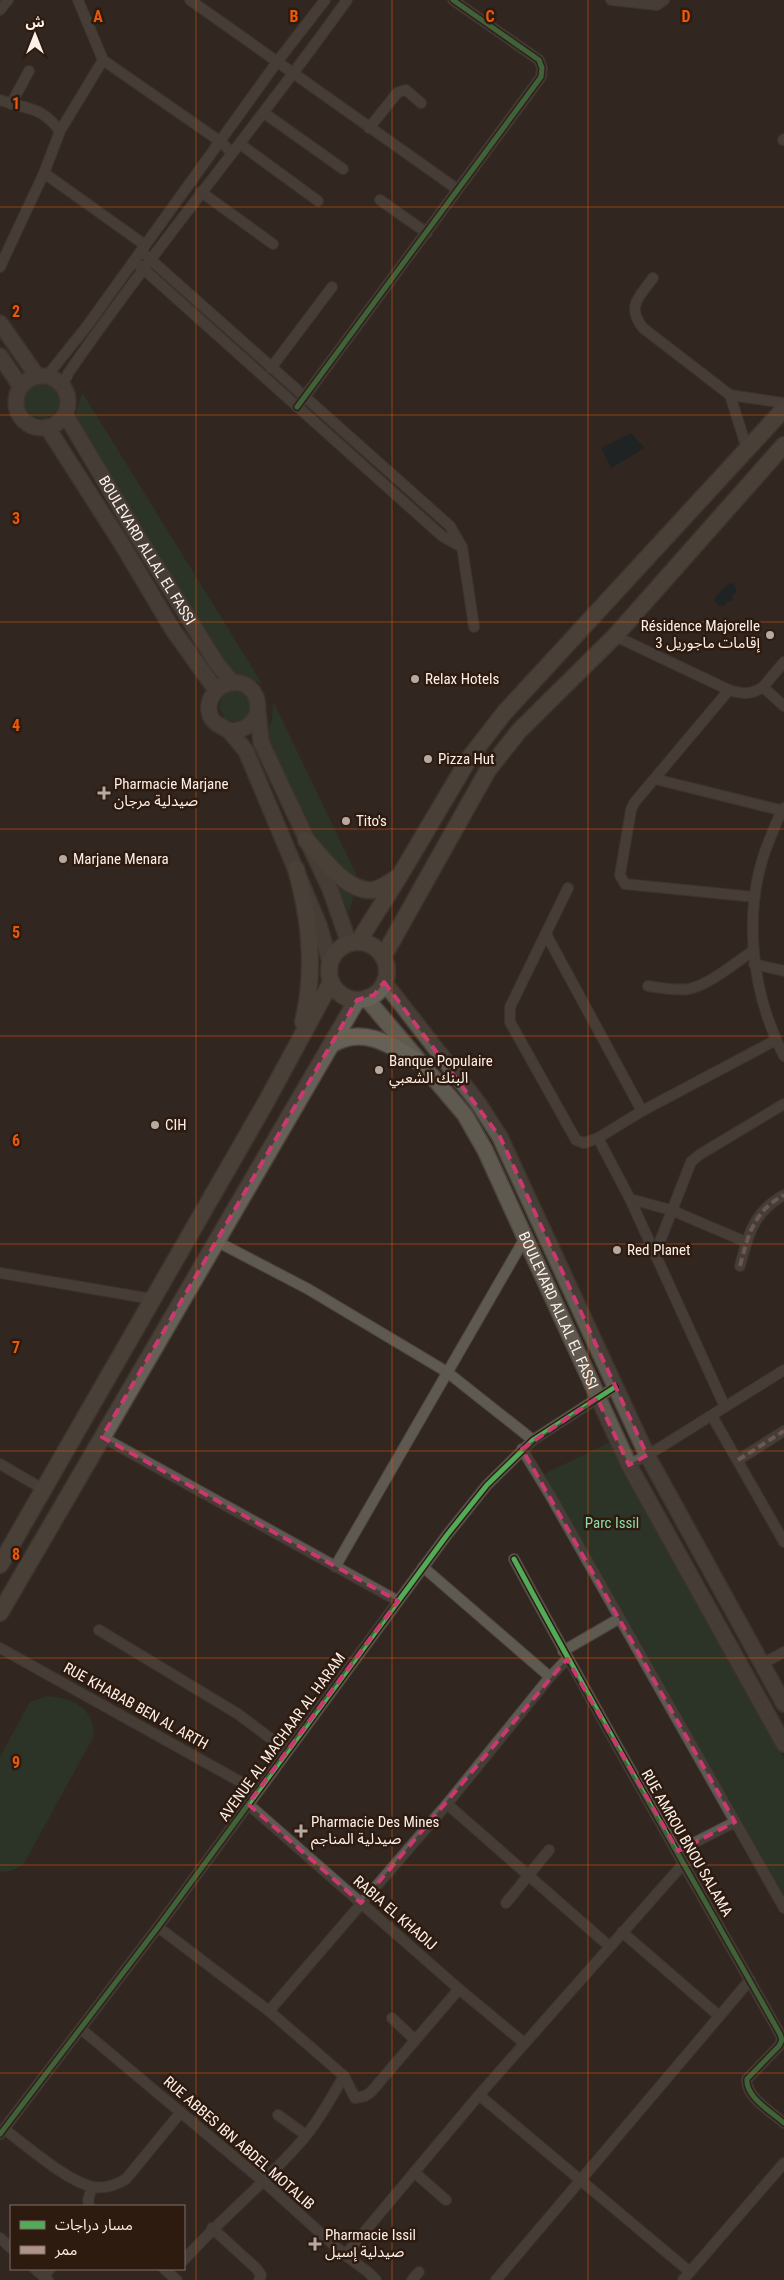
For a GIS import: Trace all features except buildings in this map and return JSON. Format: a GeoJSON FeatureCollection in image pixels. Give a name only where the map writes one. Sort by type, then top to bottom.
{"type":"FeatureCollection","features":[{"type":"Feature","properties":{"kind":"main road"},"geometry":{"type":"LineString","coordinates":[[0,323],[42,376],[62,386],[68,399],[65,414],[54,425],[47,427],[30,425],[20,416],[16,402],[21,387],[25,382],[42,376]]}},
{"type":"Feature","properties":{"kind":"main road"},"geometry":{"type":"LineString","coordinates":[[0,356],[21,387]]}},
{"type":"Feature","properties":{"kind":"main road"},"geometry":{"type":"LineString","coordinates":[[330,962],[334,954],[353,943],[399,877],[470,757],[505,712],[784,409]]}},
{"type":"Feature","properties":{"kind":"main road","name":"BOULEVARD ALLAL EL FASSI"},"geometry":{"type":"LineString","coordinates":[[65,414],[197,631],[218,664],[233,683]]}},
{"type":"Feature","properties":{"kind":"main road","name":"BOULEVARD ALLAL EL FASSI"},"geometry":{"type":"LineString","coordinates":[[47,427],[120,541],[173,630],[216,690]]}},
{"type":"Feature","properties":{"kind":"main road"},"geometry":{"type":"LineString","coordinates":[[383,958],[488,770],[519,731],[614,636],[784,445]]}},
{"type":"Feature","properties":{"kind":"main road"},"geometry":{"type":"LineString","coordinates":[[0,1564],[331,982],[330,962],[319,925],[246,751],[229,731],[212,720],[209,712],[209,704],[216,690],[224,685],[233,683],[247,687],[253,692],[257,700],[261,742],[330,888],[353,943]]}},
{"type":"Feature","properties":{"kind":"main road"},"geometry":{"type":"LineString","coordinates":[[229,731],[247,728],[254,721],[258,712]]}},
{"type":"Feature","properties":{"kind":"main road"},"geometry":{"type":"LineString","coordinates":[[306,840],[338,874],[357,888],[374,890],[399,877]]}},
{"type":"Feature","properties":{"kind":"main road"},"geometry":{"type":"LineString","coordinates":[[296,869],[304,901],[310,949],[310,986],[299,1041]]}},
{"type":"Feature","properties":{"kind":"main road"},"geometry":{"type":"LineString","coordinates":[[331,982],[340,994],[362,999],[374,995],[384,982],[386,974],[383,958],[373,946],[353,943]]}},
{"type":"Feature","properties":{"kind":"main road","name":"BOULEVARD ALLAL EL FASSI"},"geometry":{"type":"LineString","coordinates":[[384,982],[479,1104],[500,1137],[647,1455],[784,1704]]}},
{"type":"Feature","properties":{"kind":"main road"},"geometry":{"type":"LineString","coordinates":[[0,1613],[216,1240],[331,1045],[362,999]]}},
{"type":"Feature","properties":{"kind":"main road","name":"BOULEVARD ALLAL EL FASSI"},"geometry":{"type":"LineString","coordinates":[[362,999],[422,1064],[465,1115],[485,1150],[597,1398],[629,1464],[784,1744]]}},
{"type":"Feature","properties":{"kind":"main road"},"geometry":{"type":"LineString","coordinates":[[331,1045],[348,1037],[369,1036],[392,1046],[422,1064]]}},
{"type":"Feature","properties":{"kind":"street"},"geometry":{"type":"LineString","coordinates":[[0,10],[8,0]]}},
{"type":"Feature","properties":{"kind":"street"},"geometry":{"type":"LineString","coordinates":[[78,0],[103,60],[221,142],[232,153]]}},
{"type":"Feature","properties":{"kind":"street"},"geometry":{"type":"LineString","coordinates":[[190,0],[293,75],[457,189]]}},
{"type":"Feature","properties":{"kind":"street"},"geometry":{"type":"LineString","coordinates":[[42,376],[135,261],[277,62],[325,0]]}},
{"type":"Feature","properties":{"kind":"street"},"geometry":{"type":"LineString","coordinates":[[62,386],[68,372],[151,259],[293,75],[347,0]]}},
{"type":"Feature","properties":{"kind":"street"},"geometry":{"type":"LineString","coordinates":[[298,407],[457,189],[539,81],[542,68],[539,60],[453,0]]}},
{"type":"Feature","properties":{"kind":"street"},"geometry":{"type":"LineString","coordinates":[[610,0],[657,5],[664,0]]}},
{"type":"Feature","properties":{"kind":"street"},"geometry":{"type":"LineString","coordinates":[[0,267],[44,173],[60,131],[103,60]]}},
{"type":"Feature","properties":{"kind":"street"},"geometry":{"type":"LineString","coordinates":[[11,104],[29,71]]}},
{"type":"Feature","properties":{"kind":"street"},"geometry":{"type":"LineString","coordinates":[[369,128],[398,92],[406,90],[421,103]]}},
{"type":"Feature","properties":{"kind":"street"},"geometry":{"type":"LineString","coordinates":[[0,100],[38,111],[60,131]]}},
{"type":"Feature","properties":{"kind":"street"},"geometry":{"type":"LineString","coordinates":[[264,113],[343,169]]}},
{"type":"Feature","properties":{"kind":"street"},"geometry":{"type":"LineString","coordinates":[[240,144],[318,201]]}},
{"type":"Feature","properties":{"kind":"street"},"geometry":{"type":"LineString","coordinates":[[44,173],[143,248],[151,259],[304,398],[450,526],[462,547],[474,626]]}},
{"type":"Feature","properties":{"kind":"street"},"geometry":{"type":"LineString","coordinates":[[201,192],[273,244]]}},
{"type":"Feature","properties":{"kind":"street"},"geometry":{"type":"LineString","coordinates":[[380,200],[427,232]]}},
{"type":"Feature","properties":{"kind":"street"},"geometry":{"type":"LineString","coordinates":[[135,261],[442,536],[462,547]]}},
{"type":"Feature","properties":{"kind":"street"},"geometry":{"type":"LineString","coordinates":[[653,278],[635,301],[635,316],[643,328],[730,395],[784,403]]}},
{"type":"Feature","properties":{"kind":"street"},"geometry":{"type":"LineString","coordinates":[[271,368],[332,287]]}},
{"type":"Feature","properties":{"kind":"street"},"geometry":{"type":"LineString","coordinates":[[730,395],[747,449]]}},
{"type":"Feature","properties":{"kind":"street"},"geometry":{"type":"LineString","coordinates":[[614,636],[729,690],[738,692],[753,693],[763,686],[784,662]]}},
{"type":"Feature","properties":{"kind":"street"},"geometry":{"type":"LineString","coordinates":[[763,686],[784,706]]}},
{"type":"Feature","properties":{"kind":"street"},"geometry":{"type":"LineString","coordinates":[[729,690],[634,803],[631,810],[620,875],[621,880],[625,884],[755,898]]}},
{"type":"Feature","properties":{"kind":"street"},"geometry":{"type":"LineString","coordinates":[[655,779],[783,810],[767,845],[755,898],[754,964],[760,992],[776,1040],[784,1056]]}},
{"type":"Feature","properties":{"kind":"street"},"geometry":{"type":"LineString","coordinates":[[568,888],[510,1007],[510,1022],[576,1140],[584,1142],[598,1138],[642,1111],[776,1040]]}},
{"type":"Feature","properties":{"kind":"street"},"geometry":{"type":"LineString","coordinates":[[546,934],[642,1111]]}},
{"type":"Feature","properties":{"kind":"street"},"geometry":{"type":"LineString","coordinates":[[648,986],[674,990],[694,987],[754,951]]}},
{"type":"Feature","properties":{"kind":"street"},"geometry":{"type":"LineString","coordinates":[[754,964],[784,971]]}},
{"type":"Feature","properties":{"kind":"street"},"geometry":{"type":"LineString","coordinates":[[655,1254],[691,1162],[699,1155],[784,1104]]}},
{"type":"Feature","properties":{"kind":"street"},"geometry":{"type":"LineString","coordinates":[[598,1138],[630,1199],[725,1407]]}},
{"type":"Feature","properties":{"kind":"street"},"geometry":{"type":"LineString","coordinates":[[740,1266],[746,1242],[762,1210],[784,1195]]}},
{"type":"Feature","properties":{"kind":"street"},"geometry":{"type":"LineString","coordinates":[[630,1199],[671,1210],[746,1242]]}},
{"type":"Feature","properties":{"kind":"street"},"geometry":{"type":"LineString","coordinates":[[335,1567],[525,1238]]}},
{"type":"Feature","properties":{"kind":"street"},"geometry":{"type":"LineString","coordinates":[[216,1240],[308,1289],[447,1372],[533,1440]]}},
{"type":"Feature","properties":{"kind":"street"},"geometry":{"type":"LineString","coordinates":[[0,1273],[152,1299]]}},
{"type":"Feature","properties":{"kind":"street"},"geometry":{"type":"LineString","coordinates":[[629,1464],[712,1416],[784,1370]]}},
{"type":"Feature","properties":{"kind":"street","name":"AVENUE AL MACHAAR AL HARAM"},"geometry":{"type":"LineString","coordinates":[[2,2131],[158,1927],[446,1535],[522,1449],[615,1387]]}},
{"type":"Feature","properties":{"kind":"street"},"geometry":{"type":"LineString","coordinates":[[712,1416],[784,1542]]}},
{"type":"Feature","properties":{"kind":"street"},"geometry":{"type":"LineString","coordinates":[[738,1460],[784,1431]]}},
{"type":"Feature","properties":{"kind":"street"},"geometry":{"type":"LineString","coordinates":[[102,1438],[398,1601]]}},
{"type":"Feature","properties":{"kind":"street"},"geometry":{"type":"LineString","coordinates":[[522,1449],[784,1908]]}},
{"type":"Feature","properties":{"kind":"street"},"geometry":{"type":"LineString","coordinates":[[0,1464],[43,1488]]}},
{"type":"Feature","properties":{"kind":"street","name":"RUE AMROU BNOU SALAMA"},"geometry":{"type":"LineString","coordinates":[[514,1560],[565,1655],[678,1851],[782,2040],[779,2046],[747,2079],[746,2083],[753,2096],[784,2123]]}},
{"type":"Feature","properties":{"kind":"street"},"geometry":{"type":"LineString","coordinates":[[423,1567],[550,1676]]}},
{"type":"Feature","properties":{"kind":"street"},"geometry":{"type":"LineString","coordinates":[[269,2011],[447,1804],[565,1655],[620,1618]]}},
{"type":"Feature","properties":{"kind":"street"},"geometry":{"type":"LineString","coordinates":[[99,1630],[238,1714],[287,1751]]}},
{"type":"Feature","properties":{"kind":"street","name":"RUE KHABAB BEN AL ARTH"},"geometry":{"type":"LineString","coordinates":[[0,1648],[257,1791]]}},
{"type":"Feature","properties":{"kind":"street"},"geometry":{"type":"LineString","coordinates":[[762,1664],[784,1652]]}},
{"type":"Feature","properties":{"kind":"street","name":"RABIA EL KHADIJ"},"geometry":{"type":"LineString","coordinates":[[248,1804],[459,1989],[524,2043]]}},
{"type":"Feature","properties":{"kind":"street"},"geometry":{"type":"LineString","coordinates":[[447,1804],[609,1946]]}},
{"type":"Feature","properties":{"kind":"street"},"geometry":{"type":"LineString","coordinates":[[678,1851],[735,1822]]}},
{"type":"Feature","properties":{"kind":"street"},"geometry":{"type":"LineString","coordinates":[[506,1903],[549,1850]]}},
{"type":"Feature","properties":{"kind":"street"},"geometry":{"type":"LineString","coordinates":[[345,2255],[479,2094],[684,1863]]}},
{"type":"Feature","properties":{"kind":"street"},"geometry":{"type":"LineString","coordinates":[[158,1927],[269,2011],[344,2076],[355,2098],[365,2096],[459,1989]]}},
{"type":"Feature","properties":{"kind":"street"},"geometry":{"type":"LineString","coordinates":[[622,1932],[718,2015]]}},
{"type":"Feature","properties":{"kind":"street"},"geometry":{"type":"LineString","coordinates":[[496,2280],[718,2015],[750,1980]]}},
{"type":"Feature","properties":{"kind":"street"},"geometry":{"type":"LineString","coordinates":[[392,2018],[415,2040]]}},
{"type":"Feature","properties":{"kind":"street","name":"RUE ABBES IBN ABDEL MOTALIB"},"geometry":{"type":"LineString","coordinates":[[81,2029],[264,2182],[345,2255],[376,2280]]}},
{"type":"Feature","properties":{"kind":"street"},"geometry":{"type":"LineString","coordinates":[[185,2259],[212,2228],[264,2182],[306,2136],[344,2076]]}},
{"type":"Feature","properties":{"kind":"street"},"geometry":{"type":"LineString","coordinates":[[479,2094],[582,2179],[687,2276],[784,2163]]}},
{"type":"Feature","properties":{"kind":"street"},"geometry":{"type":"LineString","coordinates":[[2,2131],[69,2177],[92,2186],[103,2187],[116,2185],[126,2179],[181,2112]]}},
{"type":"Feature","properties":{"kind":"street"},"geometry":{"type":"LineString","coordinates":[[278,2115],[306,2136]]}},
{"type":"Feature","properties":{"kind":"street"},"geometry":{"type":"LineString","coordinates":[[414,2172],[446,2200]]}},
{"type":"Feature","properties":{"kind":"street"},"geometry":{"type":"LineString","coordinates":[[89,2205],[88,2200],[92,2186]]}},
{"type":"Feature","properties":{"kind":"street"},"geometry":{"type":"LineString","coordinates":[[212,2228],[256,2268],[260,2275],[259,2280]]}},
{"type":"Feature","properties":{"kind":"street"},"geometry":{"type":"LineString","coordinates":[[0,2238],[10,2247]]}},
{"type":"Feature","properties":{"kind":"street"},"geometry":{"type":"LineString","coordinates":[[360,2280],[368,2272]]}},
{"type":"Feature","properties":{"kind":"highlighted area"},"geometry":{"type":"Polygon","coordinates":[[[384,982],[500,1137],[647,1455],[629,1465],[597,1398],[522,1449],[735,1822],[678,1851],[567,1659],[361,1903],[248,1804],[398,1601],[102,1437],[357,1000],[374,995],[384,982]]]}},
{"type":"Feature","properties":{"kind":"green space"},"geometry":{"type":"Polygon","coordinates":[[[42,382],[54,388],[60,400],[54,412],[42,418],[30,412],[24,400],[30,388],[42,382]]]}},
{"type":"Feature","properties":{"kind":"green space"},"geometry":{"type":"Polygon","coordinates":[[[82,392],[263,685],[252,679],[232,676],[74,420],[82,392]]]}},
{"type":"Feature","properties":{"kind":"green space"},"geometry":{"type":"Polygon","coordinates":[[[234,688],[252,697],[250,717],[238,723],[225,719],[219,708],[222,695],[234,688]]]}},
{"type":"Feature","properties":{"kind":"green space"},"geometry":{"type":"Polygon","coordinates":[[[273,701],[359,880],[349,912],[265,735],[272,720],[273,701]]]}},
{"type":"Feature","properties":{"kind":"green space","name":"Parc Issil"},"geometry":{"type":"Polygon","coordinates":[[[610,1442],[784,1759],[784,1902],[542,1475],[610,1442]]]}},
{"type":"Feature","properties":{"kind":"green space"},"geometry":{"type":"Polygon","coordinates":[[[47,1696],[73,1702],[86,1711],[93,1726],[94,1736],[23,1865],[11,1871],[0,1872],[0,1757],[30,1702],[47,1696]]]}},
{"type":"Feature","properties":{"kind":"water"},"geometry":{"type":"Polygon","coordinates":[[[631,433],[645,448],[611,468],[601,448],[631,433]]]}},
{"type":"Feature","properties":{"kind":"water"},"geometry":{"type":"Polygon","coordinates":[[[730,583],[734,584],[737,590],[732,596],[733,600],[727,602],[724,606],[717,605],[714,599],[730,583]]]}},
{"type":"Feature","properties":{"kind":"marked path"},"geometry":{"type":"LineString","coordinates":[[740,1266],[746,1244],[759,1216],[774,1201],[784,1195]]}},
{"type":"Feature","properties":{"kind":"marked path"},"geometry":{"type":"LineString","coordinates":[[738,1460],[784,1431]]}},
{"type":"Feature","properties":{"kind":"cycle path"},"geometry":{"type":"LineString","coordinates":[[297,407],[541,77],[542,68],[539,60],[453,0]]}},
{"type":"Feature","properties":{"kind":"cycle path"},"geometry":{"type":"LineString","coordinates":[[0,2134],[158,1927],[447,1535],[487,1485],[533,1440],[615,1387]]}},
{"type":"Feature","properties":{"kind":"cycle path"},"geometry":{"type":"LineString","coordinates":[[514,1559],[612,1738],[780,2034],[782,2040],[779,2046],[747,2079],[750,2092],[755,2098],[784,2123]]}},
{"type":"Feature","properties":{"kind":"place","name":"Résidence Majorelle إقامات ماجوريل 3"},"geometry":{"type":"Point","coordinates":[770,635]}},
{"type":"Feature","properties":{"kind":"place","name":"Relax Hotels"},"geometry":{"type":"Point","coordinates":[415,679]}},
{"type":"Feature","properties":{"kind":"place","name":"Pizza Hut"},"geometry":{"type":"Point","coordinates":[428,759]}},
{"type":"Feature","properties":{"kind":"place","name":"Pharmacie Marjane صيدلية مرجان"},"geometry":{"type":"Point","coordinates":[104,793]}},
{"type":"Feature","properties":{"kind":"place","name":"Tito's"},"geometry":{"type":"Point","coordinates":[346,821]}},
{"type":"Feature","properties":{"kind":"place","name":"Marjane Menara"},"geometry":{"type":"Point","coordinates":[63,859]}},
{"type":"Feature","properties":{"kind":"place","name":"Banque Populaire البنك الشعبي"},"geometry":{"type":"Point","coordinates":[379,1070]}},
{"type":"Feature","properties":{"kind":"place","name":"CIH"},"geometry":{"type":"Point","coordinates":[155,1125]}},
{"type":"Feature","properties":{"kind":"place","name":"Red Planet"},"geometry":{"type":"Point","coordinates":[617,1250]}},
{"type":"Feature","properties":{"kind":"place","name":"Pharmacie Des Mines صيدلية المناجم"},"geometry":{"type":"Point","coordinates":[301,1831]}},
{"type":"Feature","properties":{"kind":"place","name":"Pharmacie Issil صيدلية إسيل"},"geometry":{"type":"Point","coordinates":[315,2244]}}]}
